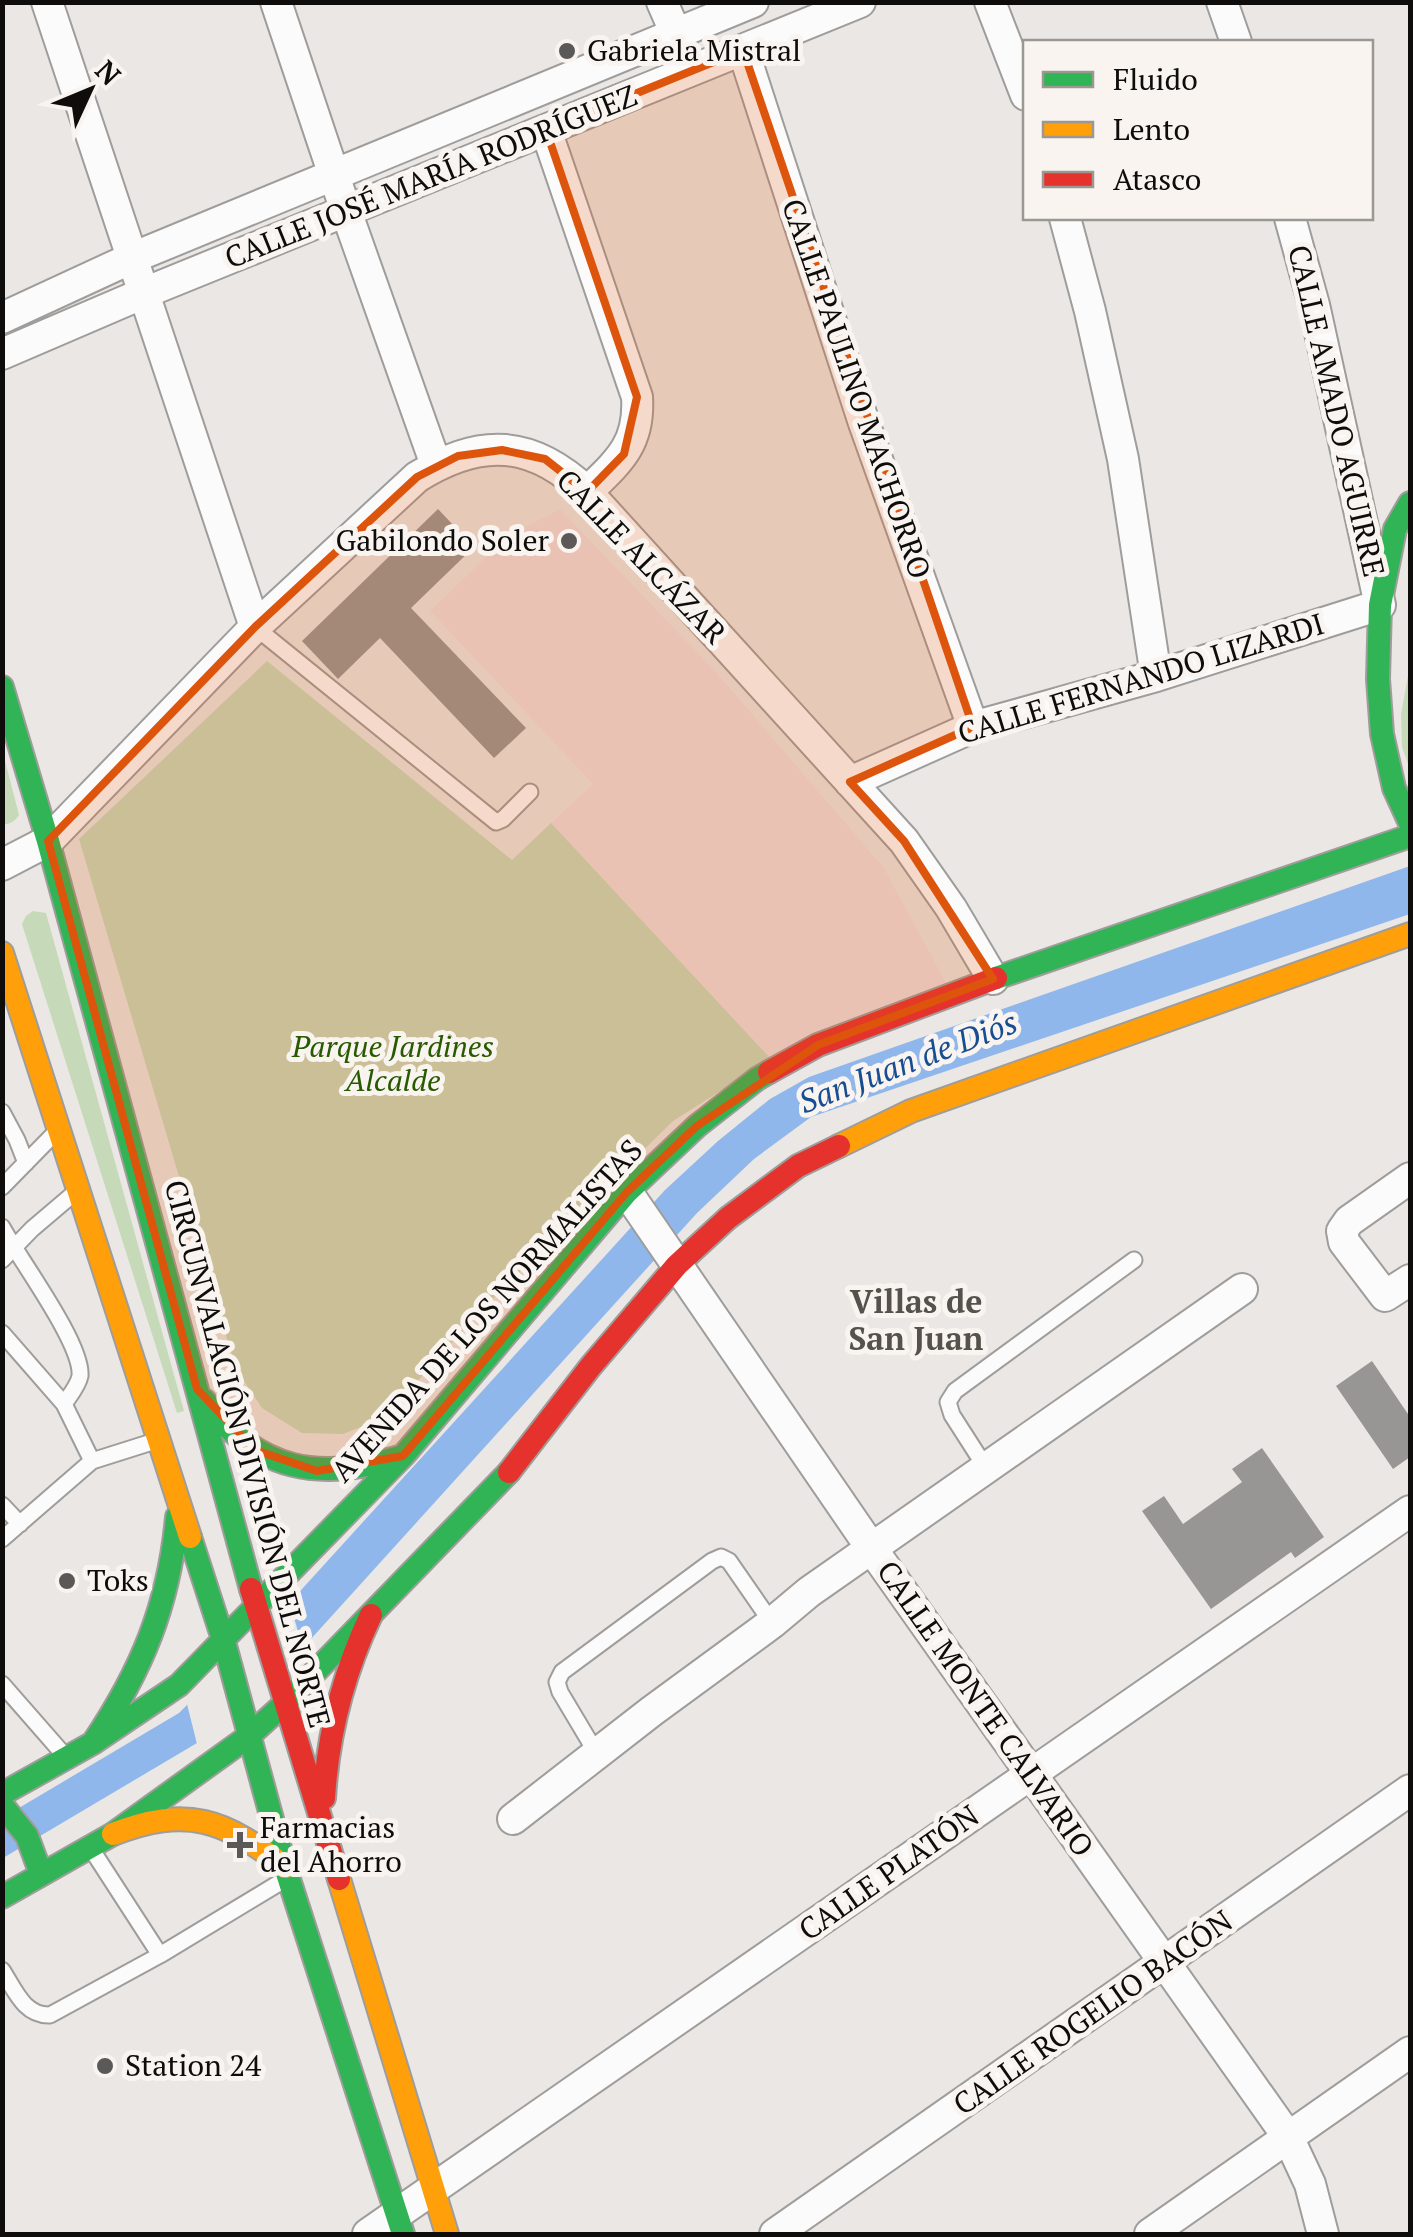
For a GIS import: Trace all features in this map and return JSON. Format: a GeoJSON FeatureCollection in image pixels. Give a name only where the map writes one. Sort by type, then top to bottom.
{"type":"FeatureCollection","features":[{"type":"Feature","properties":{"kind":"street"},"geometry":{"type":"LineString","coordinates":[[47,2],[255,627]]}},
{"type":"Feature","properties":{"kind":"street"},"geometry":{"type":"LineString","coordinates":[[276,2],[436,465]]}},
{"type":"Feature","properties":{"kind":"street"},"geometry":{"type":"LineString","coordinates":[[662,2],[692,71]]}},
{"type":"Feature","properties":{"kind":"street","name":"CALLE JOSÉ MARÍA RODRÍGUEZ"},"geometry":{"type":"LineString","coordinates":[[2,318],[132,258],[752,2]]}},
{"type":"Feature","properties":{"kind":"street","name":"CALLE JOSÉ MARÍA RODRÍGUEZ"},"geometry":{"type":"LineString","coordinates":[[2,354],[860,2]]}},
{"type":"Feature","properties":{"kind":"street"},"geometry":{"type":"LineString","coordinates":[[990,2],[1023,86]]}},
{"type":"Feature","properties":{"kind":"street"},"geometry":{"type":"LineString","coordinates":[[1222,2],[1235,40]]}},
{"type":"Feature","properties":{"kind":"street","name":"CALLE PAULINO MACHORRO"},"geometry":{"type":"LineString","coordinates":[[743,50],[864,424],[973,727]]}},
{"type":"Feature","properties":{"kind":"street"},"geometry":{"type":"LineString","coordinates":[[546,130],[637,397],[637,420],[630,443],[617,463],[588,492]]}},
{"type":"Feature","properties":{"kind":"street"},"geometry":{"type":"LineString","coordinates":[[1066,220],[1123,459],[1156,676]]}},
{"type":"Feature","properties":{"kind":"street","name":"CALLE AMADO AGUIRRE"},"geometry":{"type":"LineString","coordinates":[[1291,220],[1314,305],[1380,605]]}},
{"type":"Feature","properties":{"kind":"street","name":"CALLE ALCÁZAR"},"geometry":{"type":"LineString","coordinates":[[2,865],[48,841],[255,627],[408,485],[436,465],[458,456],[502,450],[545,459],[588,492],[904,841],[993,979]]}},
{"type":"Feature","properties":{"kind":"street"},"geometry":{"type":"LineString","coordinates":[[1410,503],[1395,529],[1380,605],[1378,680],[1382,734],[1394,788],[1410,823]]}},
{"type":"Feature","properties":{"kind":"street"},"geometry":{"type":"LineString","coordinates":[[1380,605],[1410,570]]}},
{"type":"Feature","properties":{"kind":"street","name":"CALLE FERNANDO LIZARDI"},"geometry":{"type":"LineString","coordinates":[[850,782],[973,727],[1156,676],[1380,605]]}},
{"type":"Feature","properties":{"kind":"street","name":"CIRCUNVALACIÓN DIVISIÓN DEL NORTE"},"geometry":{"type":"LineString","coordinates":[[2,687],[48,841],[257,1612],[447,2234]]}},
{"type":"Feature","properties":{"kind":"street","name":"AVENIDA DE LOS NORMALISTAS"},"geometry":{"type":"LineString","coordinates":[[9,1793],[93,1744],[179,1685],[225,1646],[403,1456],[697,1126],[757,1079],[818,1045],[993,979],[1410,836]]}},
{"type":"Feature","properties":{"kind":"street"},"geometry":{"type":"LineString","coordinates":[[113,1834],[248,1732],[372,1615],[510,1470],[673,1260],[798,1166],[911,1111],[1410,934]]}},
{"type":"Feature","properties":{"kind":"street"},"geometry":{"type":"LineString","coordinates":[[2,953],[225,1646],[287,1872],[400,2224]]}},
{"type":"Feature","properties":{"kind":"street"},"geometry":{"type":"LineString","coordinates":[[1410,1178],[1348,1221],[1342,1231],[1344,1242],[1385,1296],[1410,1280]]}},
{"type":"Feature","properties":{"kind":"street","name":"CALLE MONTE CALVARIO"},"geometry":{"type":"LineString","coordinates":[[631,1198],[872,1549],[1288,2138],[1310,2184],[1324,2234]]}},
{"type":"Feature","properties":{"kind":"street"},"geometry":{"type":"LineString","coordinates":[[513,1819],[808,1592],[1242,1290]]}},
{"type":"Feature","properties":{"kind":"street"},"geometry":{"type":"LineString","coordinates":[[197,1389],[208,1407],[238,1438],[285,1463],[317,1471],[339,1471],[403,1456]]}},
{"type":"Feature","properties":{"kind":"street"},"geometry":{"type":"LineString","coordinates":[[93,1744],[136,1675],[153,1637],[172,1569],[178,1498]]}},
{"type":"Feature","properties":{"kind":"street","name":"CALLE PLATÓN"},"geometry":{"type":"LineString","coordinates":[[368,2234],[400,2224],[434,2189],[1410,1512]]}},
{"type":"Feature","properties":{"kind":"street"},"geometry":{"type":"LineString","coordinates":[[326,1842],[325,1763],[331,1724],[347,1668],[372,1615]]}},
{"type":"Feature","properties":{"kind":"street","name":"CALLE ROGELIO BACÓN"},"geometry":{"type":"LineString","coordinates":[[775,2234],[1410,1790]]}},
{"type":"Feature","properties":{"kind":"street"},"geometry":{"type":"LineString","coordinates":[[9,1793],[40,1867]]}},
{"type":"Feature","properties":{"kind":"street"},"geometry":{"type":"LineString","coordinates":[[2,1897],[40,1867],[154,1820],[198,1820],[220,1826],[240,1834],[287,1872]]}},
{"type":"Feature","properties":{"kind":"street"},"geometry":{"type":"LineString","coordinates":[[1150,2234],[1410,2052]]}},
{"type":"Feature","properties":{"kind":"lane"},"geometry":{"type":"LineString","coordinates":[[255,627],[496,822],[530,792]]}},
{"type":"Feature","properties":{"kind":"lane"},"geometry":{"type":"LineString","coordinates":[[2,1112],[26,1164]]}},
{"type":"Feature","properties":{"kind":"lane"},"geometry":{"type":"LineString","coordinates":[[2,1187],[60,1129]]}},
{"type":"Feature","properties":{"kind":"lane"},"geometry":{"type":"LineString","coordinates":[[8,1254],[79,1189]]}},
{"type":"Feature","properties":{"kind":"lane"},"geometry":{"type":"LineString","coordinates":[[2,1226],[8,1254],[63,1325],[78,1363],[80,1377],[64,1404]]}},
{"type":"Feature","properties":{"kind":"lane"},"geometry":{"type":"LineString","coordinates":[[986,1468],[952,1415],[948,1402],[956,1391],[1134,1260]]}},
{"type":"Feature","properties":{"kind":"lane"},"geometry":{"type":"LineString","coordinates":[[2,1334],[64,1404],[92,1462]]}},
{"type":"Feature","properties":{"kind":"lane"},"geometry":{"type":"LineString","coordinates":[[2,1539],[92,1462],[159,1440]]}},
{"type":"Feature","properties":{"kind":"lane"},"geometry":{"type":"LineString","coordinates":[[2,1505],[20,1524]]}},
{"type":"Feature","properties":{"kind":"lane"},"geometry":{"type":"LineString","coordinates":[[596,1754],[560,1692],[556,1682],[562,1672],[722,1557],[729,1561],[772,1623]]}},
{"type":"Feature","properties":{"kind":"lane"},"geometry":{"type":"LineString","coordinates":[[2,1684],[68,1759]]}},
{"type":"Feature","properties":{"kind":"lane"},"geometry":{"type":"LineString","coordinates":[[90,1846],[160,1955]]}},
{"type":"Feature","properties":{"kind":"lane"},"geometry":{"type":"LineString","coordinates":[[2,1970],[27,2009],[38,2016],[50,2016],[160,1955],[287,1872]]}},
{"type":"Feature","properties":{"kind":"highlighted area"},"geometry":{"type":"Polygon","coordinates":[[[743,50],[973,727],[850,782],[904,841],[993,979],[818,1045],[697,1126],[627,1192],[403,1456],[317,1471],[255,1450],[197,1389],[48,841],[255,627],[417,477],[458,456],[502,450],[545,459],[587,492],[624,454],[637,397],[546,130],[743,50]]]}},
{"type":"Feature","properties":{"kind":"shaded area"},"geometry":{"type":"Polygon","coordinates":[[[560,509],[715,671],[884,868],[946,983],[771,1059],[551,823],[593,784],[430,611],[508,536],[560,509]]]}},
{"type":"Feature","properties":{"kind":"green space","name":"Parque Jardines Alcalde"},"geometry":{"type":"Polygon","coordinates":[[[267,661],[512,860],[551,823],[771,1059],[673,1121],[485,1306],[405,1395],[376,1421],[343,1434],[302,1433],[262,1408],[236,1369],[79,839],[267,661]]]}},
{"type":"Feature","properties":{"kind":"green space"},"geometry":{"type":"Polygon","coordinates":[[[1410,665],[1410,769],[1402,747],[1401,714],[1410,665]]]}},
{"type":"Feature","properties":{"kind":"green space"},"geometry":{"type":"Polygon","coordinates":[[[2,749],[19,815],[5,824],[2,824],[2,749]]]}},
{"type":"Feature","properties":{"kind":"green space"},"geometry":{"type":"Polygon","coordinates":[[[33,911],[46,913],[184,1411],[177,1413],[22,924],[33,911]]]}},
{"type":"Feature","properties":{"kind":"water","name":"San Juan de Diós"},"geometry":{"type":"Polygon","coordinates":[[[1410,866],[1410,914],[811,1117],[754,1159],[697,1213],[310,1640],[197,1743],[3,1858],[2,1818],[179,1713],[292,1600],[665,1190],[770,1099],[809,1077],[1410,866]]]}},
{"type":"Feature","properties":{"kind":"pier"},"geometry":{"type":"Polygon","coordinates":[[[288,1596],[304,1653],[198,1748],[186,1700],[288,1596]]]}},
{"type":"Feature","properties":{"kind":"building"},"geometry":{"type":"Polygon","coordinates":[[[438,509],[474,547],[411,608],[526,728],[494,758],[380,638],[338,679],[302,641],[438,509]]]}},
{"type":"Feature","properties":{"kind":"building"},"geometry":{"type":"Polygon","coordinates":[[[1372,1361],[1410,1417],[1410,1457],[1393,1469],[1336,1386],[1372,1361]]]}},
{"type":"Feature","properties":{"kind":"building"},"geometry":{"type":"Polygon","coordinates":[[[1262,1448],[1324,1537],[1295,1558],[1291,1552],[1211,1609],[1142,1511],[1164,1496],[1183,1524],[1242,1482],[1232,1469],[1262,1448]]]}},
{"type":"Feature","properties":{"kind":"traffic: fast"},"geometry":{"type":"LineString","coordinates":[[1410,503],[1395,529],[1380,605],[1378,679],[1382,734],[1394,788],[1410,823]]}},
{"type":"Feature","properties":{"kind":"traffic: fast"},"geometry":{"type":"LineString","coordinates":[[2,687],[48,841],[251,1589]]}},
{"type":"Feature","properties":{"kind":"traffic: fast"},"geometry":{"type":"LineString","coordinates":[[996,978],[1410,836]]}},
{"type":"Feature","properties":{"kind":"traffic: fast"},"geometry":{"type":"LineString","coordinates":[[2,1794],[93,1743],[179,1685],[403,1456],[627,1192],[697,1126],[769,1072]]}},
{"type":"Feature","properties":{"kind":"traffic: fast"},"geometry":{"type":"LineString","coordinates":[[204,1400],[246,1443],[292,1465],[344,1468],[403,1456]]}},
{"type":"Feature","properties":{"kind":"traffic: fast"},"geometry":{"type":"LineString","coordinates":[[2,1897],[113,1834],[249,1736],[509,1472]]}},
{"type":"Feature","properties":{"kind":"traffic: fast"},"geometry":{"type":"LineString","coordinates":[[93,1743],[126,1689],[150,1636],[167,1579],[177,1517]]}},
{"type":"Feature","properties":{"kind":"traffic: fast"},"geometry":{"type":"LineString","coordinates":[[190,1537],[224,1642],[285,1867],[403,2234]]}},
{"type":"Feature","properties":{"kind":"traffic: fast"},"geometry":{"type":"LineString","coordinates":[[2,1805],[27,1836],[41,1874]]}},
{"type":"Feature","properties":{"kind":"traffic: slow"},"geometry":{"type":"LineString","coordinates":[[839,1146],[911,1111],[1410,934]]}},
{"type":"Feature","properties":{"kind":"traffic: slow"},"geometry":{"type":"LineString","coordinates":[[2,953],[190,1537]]}},
{"type":"Feature","properties":{"kind":"traffic: slow"},"geometry":{"type":"LineString","coordinates":[[113,1834],[163,1820],[204,1822],[243,1838],[285,1867]]}},
{"type":"Feature","properties":{"kind":"traffic: slow"},"geometry":{"type":"LineString","coordinates":[[339,1879],[447,2234]]}},
{"type":"Feature","properties":{"kind":"traffic: jam"},"geometry":{"type":"LineString","coordinates":[[769,1072],[818,1045],[996,978]]}},
{"type":"Feature","properties":{"kind":"traffic: jam"},"geometry":{"type":"LineString","coordinates":[[509,1472],[591,1366],[677,1265],[728,1218],[798,1166],[839,1146]]}},
{"type":"Feature","properties":{"kind":"traffic: jam"},"geometry":{"type":"LineString","coordinates":[[251,1589],[339,1879]]}},
{"type":"Feature","properties":{"kind":"traffic: jam"},"geometry":{"type":"LineString","coordinates":[[324,1798],[338,1704],[371,1615]]}},
{"type":"Feature","properties":{"kind":"place","name":"Gabriela Mistral"},"geometry":{"type":"Point","coordinates":[567,51]}},
{"type":"Feature","properties":{"kind":"place","name":"Gabilondo Soler"},"geometry":{"type":"Point","coordinates":[569,541]}},
{"type":"Feature","properties":{"kind":"place","name":"Toks"},"geometry":{"type":"Point","coordinates":[67,1581]}},
{"type":"Feature","properties":{"kind":"place","name":"Farmacias del Ahorro"},"geometry":{"type":"Point","coordinates":[240,1845]}},
{"type":"Feature","properties":{"kind":"place","name":"Station 24"},"geometry":{"type":"Point","coordinates":[105,2066]}},
{"type":"Feature","properties":{"kind":"district","name":"Villas de San Juan"},"geometry":{"type":"Point","coordinates":[916,1320]}}]}
